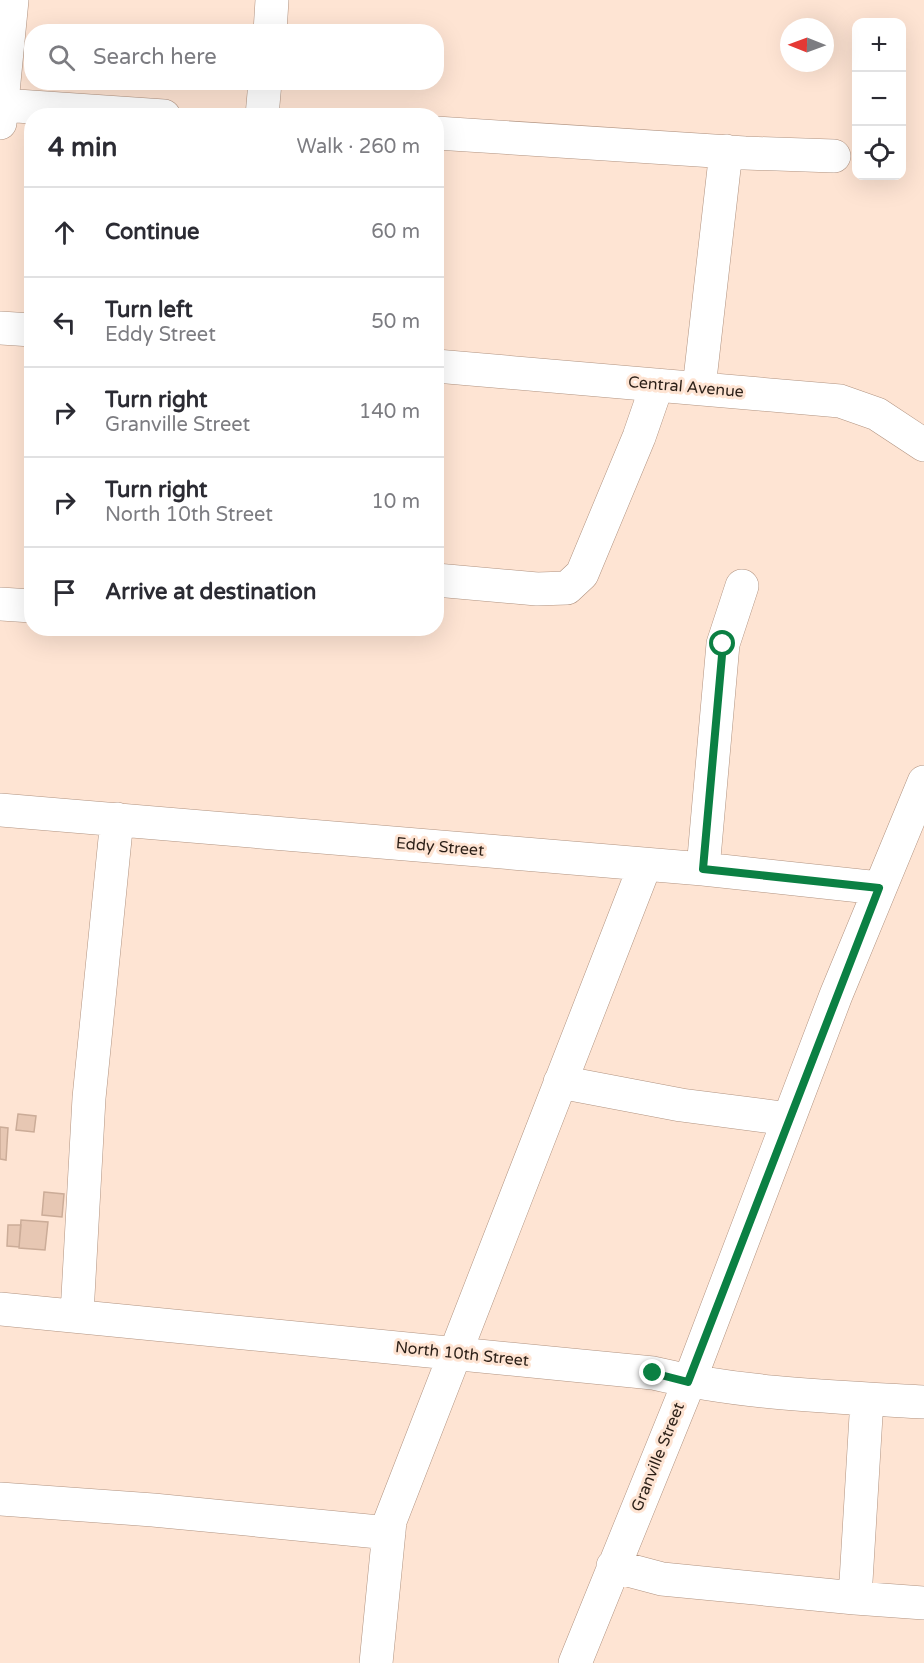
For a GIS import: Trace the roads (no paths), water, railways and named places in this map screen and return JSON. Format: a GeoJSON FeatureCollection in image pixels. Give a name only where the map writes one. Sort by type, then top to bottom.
{"type":"FeatureCollection","features":[{"type":"Feature","properties":{"kind":"street"},"geometry":{"type":"LineString","coordinates":[[270,24],[272,0]]}},
{"type":"Feature","properties":{"kind":"street"},"geometry":{"type":"LineString","coordinates":[[7,17],[1,114],[24,114]]}},
{"type":"Feature","properties":{"kind":"street"},"geometry":{"type":"LineString","coordinates":[[263,108],[264,90]]}},
{"type":"Feature","properties":{"kind":"street"},"geometry":{"type":"LineString","coordinates":[[444,133],[834,156]]}},
{"type":"Feature","properties":{"kind":"street"},"geometry":{"type":"LineString","coordinates":[[699,388],[726,151]]}},
{"type":"Feature","properties":{"kind":"street"},"geometry":{"type":"LineString","coordinates":[[0,328],[24,330]]}},
{"type":"Feature","properties":{"kind":"street","name":"Central Avenue"},"geometry":{"type":"LineString","coordinates":[[444,367],[840,400],[877,414],[924,445]]}},
{"type":"Feature","properties":{"kind":"street"},"geometry":{"type":"LineString","coordinates":[[444,581],[537,589],[567,588],[575,581],[582,574],[591,553],[639,437],[657,385]]}},
{"type":"Feature","properties":{"kind":"street"},"geometry":{"type":"LineString","coordinates":[[703,869],[723,644],[742,586]]}},
{"type":"Feature","properties":{"kind":"street"},"geometry":{"type":"LineString","coordinates":[[0,604],[24,606]]}},
{"type":"Feature","properties":{"kind":"street","name":"Granville Street"},"geometry":{"type":"LineString","coordinates":[[575,1663],[688,1382],[879,888],[921,796]]}},
{"type":"Feature","properties":{"kind":"street","name":"Eddy Street"},"geometry":{"type":"LineString","coordinates":[[0,810],[703,869],[879,888]]}},
{"type":"Feature","properties":{"kind":"street"},"geometry":{"type":"LineString","coordinates":[[76,1314],[89,1098],[117,819]]}},
{"type":"Feature","properties":{"kind":"street"},"geometry":{"type":"LineString","coordinates":[[376,1663],[390,1521],[645,865]]}},
{"type":"Feature","properties":{"kind":"street"},"geometry":{"type":"LineString","coordinates":[[560,1082],[681,1105],[789,1119]]}},
{"type":"Feature","properties":{"kind":"street","name":"North 10th Street"},"geometry":{"type":"LineString","coordinates":[[0,1308],[653,1373],[688,1382],[867,1399],[924,1402]]}},
{"type":"Feature","properties":{"kind":"street"},"geometry":{"type":"LineString","coordinates":[[855,1598],[867,1399]]}},
{"type":"Feature","properties":{"kind":"street"},"geometry":{"type":"LineString","coordinates":[[0,1499],[153,1510],[389,1533]]}},
{"type":"Feature","properties":{"kind":"street"},"geometry":{"type":"LineString","coordinates":[[613,1566],[662,1579],[924,1603]]}}]}
